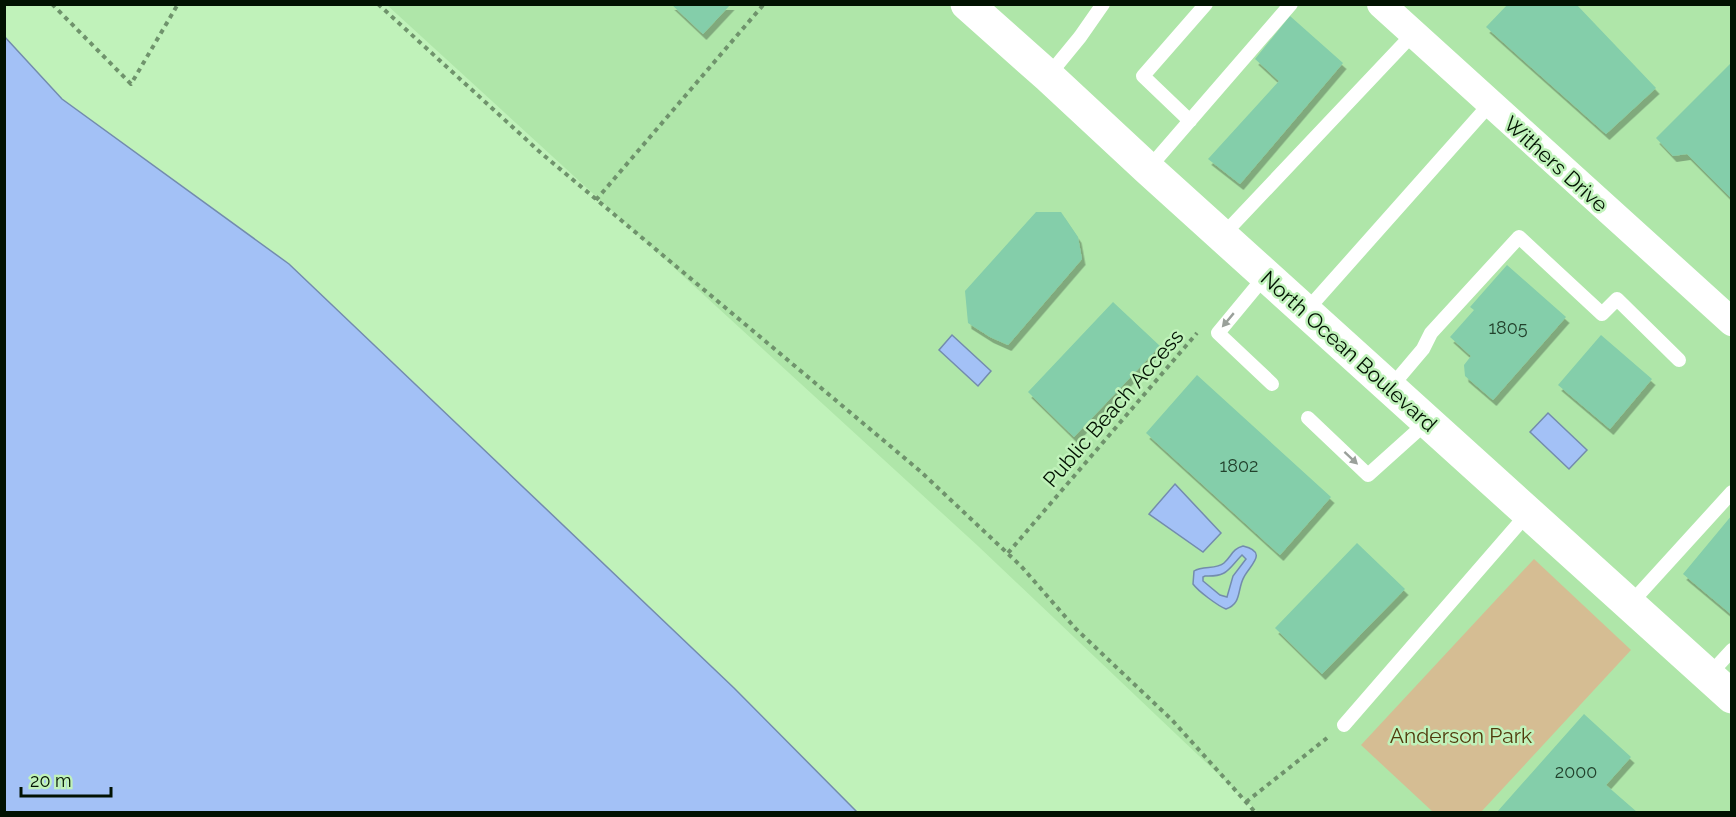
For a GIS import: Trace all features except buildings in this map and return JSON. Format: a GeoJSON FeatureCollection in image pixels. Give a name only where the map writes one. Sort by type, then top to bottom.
{"type":"FeatureCollection","features":[{"type":"Feature","properties":{"kind":"main road","name":"North Ocean Boulevard"},"geometry":{"type":"LineString","coordinates":[[981,12],[1148,169],[1731,698]]}},
{"type":"Feature","properties":{"kind":"street","name":"Withers Drive"},"geometry":{"type":"LineString","coordinates":[[1401,15],[1490,104],[1731,322]]}},
{"type":"Feature","properties":{"kind":"lane"},"geometry":{"type":"LineString","coordinates":[[1048,76],[1103,4]]}},
{"type":"Feature","properties":{"kind":"lane"},"geometry":{"type":"LineString","coordinates":[[1190,121],[1143,76],[1206,4]]}},
{"type":"Feature","properties":{"kind":"lane"},"geometry":{"type":"LineString","coordinates":[[1148,169],[1291,4]]}},
{"type":"Feature","properties":{"kind":"lane"},"geometry":{"type":"LineString","coordinates":[[1222,236],[1401,15]]}},
{"type":"Feature","properties":{"kind":"lane"},"geometry":{"type":"LineString","coordinates":[[1305,311],[1490,104]]}},
{"type":"Feature","properties":{"kind":"lane"},"geometry":{"type":"LineString","coordinates":[[1390,388],[1423,349],[1431,333],[1519,237],[1602,314],[1617,299],[1679,360]]}},
{"type":"Feature","properties":{"kind":"lane"},"geometry":{"type":"LineString","coordinates":[[1266,275],[1218,333],[1272,384]]}},
{"type":"Feature","properties":{"kind":"lane"},"geometry":{"type":"LineString","coordinates":[[1308,418],[1368,475],[1427,422]]}},
{"type":"Feature","properties":{"kind":"lane"},"geometry":{"type":"LineString","coordinates":[[1629,605],[1731,492]]}},
{"type":"Feature","properties":{"kind":"lane"},"geometry":{"type":"LineString","coordinates":[[1344,725],[1528,513]]}},
{"type":"Feature","properties":{"kind":"lane"},"geometry":{"type":"LineString","coordinates":[[1708,676],[1731,650]]}},
{"type":"Feature","properties":{"kind":"path"},"geometry":{"type":"LineString","coordinates":[[52,4],[131,84],[178,4]]}},
{"type":"Feature","properties":{"kind":"path"},"geometry":{"type":"LineString","coordinates":[[378,4],[492,110],[596,200],[920,471],[1008,553],[1076,629],[1172,720],[1255,813]]}},
{"type":"Feature","properties":{"kind":"path"},"geometry":{"type":"LineString","coordinates":[[596,200],[764,4]]}},
{"type":"Feature","properties":{"kind":"path","name":"Public Beach Access"},"geometry":{"type":"LineString","coordinates":[[1008,553],[1202,328]]}},
{"type":"Feature","properties":{"kind":"path"},"geometry":{"type":"LineString","coordinates":[[1246,802],[1344,725]]}},
{"type":"Feature","properties":{"kind":"shaded area"},"geometry":{"type":"Polygon","coordinates":[[[387,5],[1731,5],[1731,812],[1258,812],[978,546],[387,5]]]}},
{"type":"Feature","properties":{"kind":"green space","name":"Anderson Park"},"geometry":{"type":"Polygon","coordinates":[[[1534,559],[1631,650],[1481,812],[1433,812],[1361,745],[1534,559]]]}},
{"type":"Feature","properties":{"kind":"water"},"geometry":{"type":"Polygon","coordinates":[[[4,36],[62,99],[289,264],[734,688],[857,812],[5,812],[4,36]]]}},
{"type":"Feature","properties":{"kind":"water"},"geometry":{"type":"Polygon","coordinates":[[[952,335],[991,371],[978,386],[939,350],[952,335]]]}},
{"type":"Feature","properties":{"kind":"water"},"geometry":{"type":"Polygon","coordinates":[[[1548,413],[1587,450],[1569,469],[1530,432],[1548,413]]]}},
{"type":"Feature","properties":{"kind":"water"},"geometry":{"type":"Polygon","coordinates":[[[1175,484],[1221,533],[1203,552],[1149,514],[1175,484]]]}},
{"type":"Feature","properties":{"kind":"water"},"geometry":{"type":"Polygon","coordinates":[[[1239,547],[1251,549],[1256,555],[1242,582],[1235,604],[1226,609],[1208,598],[1193,584],[1194,571],[1221,565],[1239,547]],[[1242,555],[1227,571],[1219,575],[1205,576],[1203,581],[1220,595],[1227,597],[1233,576],[1246,559],[1242,555]]]}}]}
